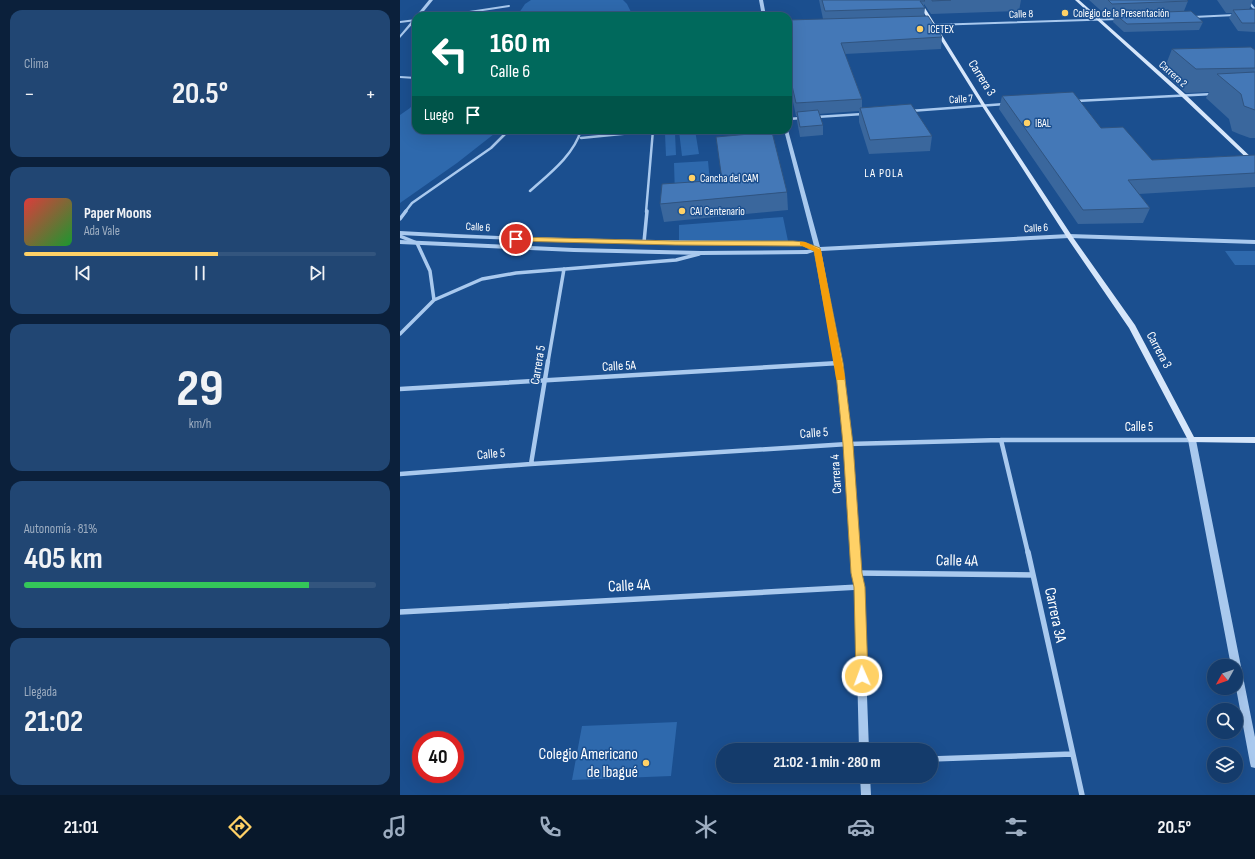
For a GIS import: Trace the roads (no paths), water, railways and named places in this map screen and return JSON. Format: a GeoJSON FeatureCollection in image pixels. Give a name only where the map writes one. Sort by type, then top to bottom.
{"type":"FeatureCollection","features":[{"type":"Feature","properties":{"kind":"main road","name":"Carrera 3"},"geometry":{"type":"LineString","coordinates":[[918,0],[984,106],[1069,236],[1132,327],[1192,440]]}},
{"type":"Feature","properties":{"kind":"main road","name":"Carrera 2"},"geometry":{"type":"LineString","coordinates":[[1077,0],[1183,95],[1255,164]]}},
{"type":"Feature","properties":{"kind":"main road","name":"Calle 5"},"geometry":{"type":"LineString","coordinates":[[1192,440],[1255,440]]}},
{"type":"Feature","properties":{"kind":"street"},"geometry":{"type":"LineString","coordinates":[[421,12],[431,0]]}},
{"type":"Feature","properties":{"kind":"street"},"geometry":{"type":"LineString","coordinates":[[761,0],[763,12]]}},
{"type":"Feature","properties":{"kind":"street"},"geometry":{"type":"LineString","coordinates":[[1247,0],[1255,10]]}},
{"type":"Feature","properties":{"kind":"street"},"geometry":{"type":"LineString","coordinates":[[469,12],[509,6]]}},
{"type":"Feature","properties":{"kind":"street"},"geometry":{"type":"LineString","coordinates":[[1193,17],[1240,15]]}},
{"type":"Feature","properties":{"kind":"street","name":"Calle 8"},"geometry":{"type":"LineString","coordinates":[[925,25],[1123,19]]}},
{"type":"Feature","properties":{"kind":"street"},"geometry":{"type":"LineString","coordinates":[[400,22],[412,20]]}},
{"type":"Feature","properties":{"kind":"street"},"geometry":{"type":"LineString","coordinates":[[400,37],[412,24]]}},
{"type":"Feature","properties":{"kind":"street"},"geometry":{"type":"LineString","coordinates":[[400,77],[412,78]]}},
{"type":"Feature","properties":{"kind":"street"},"geometry":{"type":"LineString","coordinates":[[1072,101],[1220,94]]}},
{"type":"Feature","properties":{"kind":"street","name":"Calle 7"},"geometry":{"type":"LineString","coordinates":[[906,111],[1008,104]]}},
{"type":"Feature","properties":{"kind":"street"},"geometry":{"type":"LineString","coordinates":[[812,117],[866,114]]}},
{"type":"Feature","properties":{"kind":"street"},"geometry":{"type":"LineString","coordinates":[[792,119],[804,118]]}},
{"type":"Feature","properties":{"kind":"street"},"geometry":{"type":"LineString","coordinates":[[400,219],[412,203],[491,148],[505,134]]}},
{"type":"Feature","properties":{"kind":"street"},"geometry":{"type":"LineString","coordinates":[[530,191],[557,166],[581,138],[581,134]]}},
{"type":"Feature","properties":{"kind":"street"},"geometry":{"type":"LineString","coordinates":[[581,138],[617,134]]}},
{"type":"Feature","properties":{"kind":"street"},"geometry":{"type":"LineString","coordinates":[[644,242],[653,134]]}},
{"type":"Feature","properties":{"kind":"street","name":"Carrera 4"},"geometry":{"type":"LineString","coordinates":[[787,134],[818,250],[839,363],[848,444],[856,573],[859,587],[864,743]]}},
{"type":"Feature","properties":{"kind":"street","name":"Calle 6"},"geometry":{"type":"LineString","coordinates":[[400,233],[516,239],[793,243],[804,244],[818,250]]}},
{"type":"Feature","properties":{"kind":"street"},"geometry":{"type":"LineString","coordinates":[[400,236],[418,243],[430,271],[434,300],[400,334]]}},
{"type":"Feature","properties":{"kind":"street","name":"Calle 6"},"geometry":{"type":"LineString","coordinates":[[400,242],[574,250],[701,253],[807,252],[818,250],[1069,236],[1255,242]]}},
{"type":"Feature","properties":{"kind":"street","name":"Calle 6"},"geometry":{"type":"LineString","coordinates":[[434,300],[482,279],[516,273],[676,260],[701,253]]}},
{"type":"Feature","properties":{"kind":"street","name":"Carrera 5"},"geometry":{"type":"LineString","coordinates":[[531,464],[564,270]]}},
{"type":"Feature","properties":{"kind":"street","name":"Calle 5A"},"geometry":{"type":"LineString","coordinates":[[400,389],[839,363]]}},
{"type":"Feature","properties":{"kind":"street","name":"Calle 5"},"geometry":{"type":"LineString","coordinates":[[400,474],[531,464],[848,444],[1001,440],[1192,440]]}},
{"type":"Feature","properties":{"kind":"street","name":"Carrera 3A"},"geometry":{"type":"LineString","coordinates":[[1001,440],[1082,795]]}},
{"type":"Feature","properties":{"kind":"street","name":"Carrera 3"},"geometry":{"type":"LineString","coordinates":[[1192,440],[1255,763]]}},
{"type":"Feature","properties":{"kind":"street","name":"Calle 4A"},"geometry":{"type":"LineString","coordinates":[[856,573],[1033,575]]}},
{"type":"Feature","properties":{"kind":"street","name":"Calle 4A"},"geometry":{"type":"LineString","coordinates":[[400,612],[859,587]]}},
{"type":"Feature","properties":{"kind":"street"},"geometry":{"type":"LineString","coordinates":[[938,759],[1072,754]]}},
{"type":"Feature","properties":{"kind":"street"},"geometry":{"type":"LineString","coordinates":[[865,783],[866,795]]}},
{"type":"Feature","properties":{"kind":"place","name":"Colegio de la Presentación"},"geometry":{"type":"Point","coordinates":[1065,13]}},
{"type":"Feature","properties":{"kind":"place","name":"ICETEX"},"geometry":{"type":"Point","coordinates":[920,29]}},
{"type":"Feature","properties":{"kind":"place","name":"IBAL"},"geometry":{"type":"Point","coordinates":[1027,123]}},
{"type":"Feature","properties":{"kind":"place","name":"Cancha del CAM"},"geometry":{"type":"Point","coordinates":[692,178]}},
{"type":"Feature","properties":{"kind":"place","name":"CAI Centenario"},"geometry":{"type":"Point","coordinates":[682,211]}},
{"type":"Feature","properties":{"kind":"place","name":"Colegio Americano de Ibagué"},"geometry":{"type":"Point","coordinates":[646,763]}},
{"type":"Feature","properties":{"kind":"district","name":"LA POLA"},"geometry":{"type":"Point","coordinates":[884,173]}}]}
